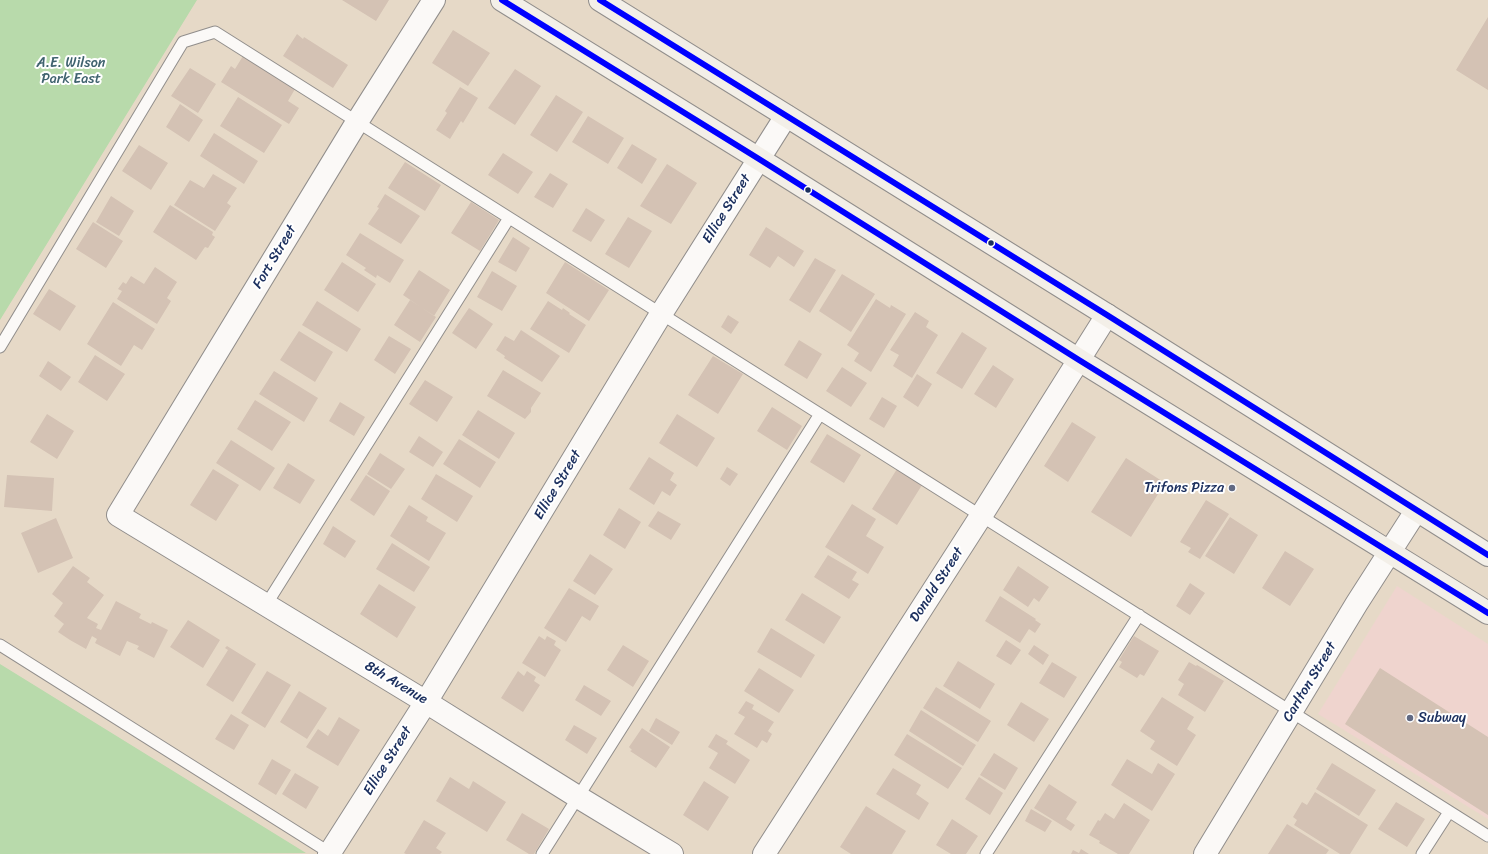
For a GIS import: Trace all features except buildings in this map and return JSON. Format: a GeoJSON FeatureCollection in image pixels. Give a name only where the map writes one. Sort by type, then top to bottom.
{"type":"FeatureCollection","features":[{"type":"Feature","properties":{"kind":"main road"},"geometry":{"type":"LineString","coordinates":[[502,0],[1488,613]]}},
{"type":"Feature","properties":{"kind":"main road"},"geometry":{"type":"LineString","coordinates":[[600,0],[1108,315],[1416,511],[1488,555]]}},
{"type":"Feature","properties":{"kind":"street","name":"Fort Street"},"geometry":{"type":"LineString","coordinates":[[118,515],[357,122],[434,0]]}},
{"type":"Feature","properties":{"kind":"street","name":"Ellice Street"},"geometry":{"type":"LineString","coordinates":[[330,854],[426,702],[661,314],[786,116]]}},
{"type":"Feature","properties":{"kind":"street","name":"Donald Street"},"geometry":{"type":"LineString","coordinates":[[764,854],[1108,315]]}},
{"type":"Feature","properties":{"kind":"street","name":"Carlton Street"},"geometry":{"type":"LineString","coordinates":[[1205,854],[1357,603],[1416,511]]}},
{"type":"Feature","properties":{"kind":"street","name":"8th Avenue"},"geometry":{"type":"LineString","coordinates":[[118,515],[266,604],[672,854]]}},
{"type":"Feature","properties":{"kind":"lane"},"geometry":{"type":"LineString","coordinates":[[0,347],[183,42],[215,32],[1488,836]]}},
{"type":"Feature","properties":{"kind":"lane"},"geometry":{"type":"LineString","coordinates":[[266,604],[509,218]]}},
{"type":"Feature","properties":{"kind":"lane"},"geometry":{"type":"LineString","coordinates":[[542,854],[820,414]]}},
{"type":"Feature","properties":{"kind":"lane"},"geometry":{"type":"LineString","coordinates":[[986,854],[1139,615]]}},
{"type":"Feature","properties":{"kind":"lane"},"geometry":{"type":"LineString","coordinates":[[0,645],[330,854]]}},
{"type":"Feature","properties":{"kind":"lane"},"geometry":{"type":"LineString","coordinates":[[1422,854],[1449,812]]}},
{"type":"Feature","properties":{"kind":"shaded area"},"geometry":{"type":"Polygon","coordinates":[[[1397,586],[1488,644],[1488,819],[1318,714],[1397,586]]]}},
{"type":"Feature","properties":{"kind":"green space","name":"A.E. Wilson Park East"},"geometry":{"type":"Polygon","coordinates":[[[0,0],[197,0],[0,320],[0,0]]]}},
{"type":"Feature","properties":{"kind":"green space"},"geometry":{"type":"Polygon","coordinates":[[[0,664],[306,853],[0,854],[0,664]]]}},
{"type":"Feature","properties":{"kind":"transit line"},"geometry":{"type":"LineString","coordinates":[[502,0],[1488,613]]}},
{"type":"Feature","properties":{"kind":"transit line"},"geometry":{"type":"LineString","coordinates":[[600,0],[1107,315],[1488,555]]}},
{"type":"Feature","properties":{"kind":"place","name":"Trifons Pizza"},"geometry":{"type":"Point","coordinates":[1232,488]}},
{"type":"Feature","properties":{"kind":"place","name":"Subway"},"geometry":{"type":"Point","coordinates":[1410,718]}}]}
